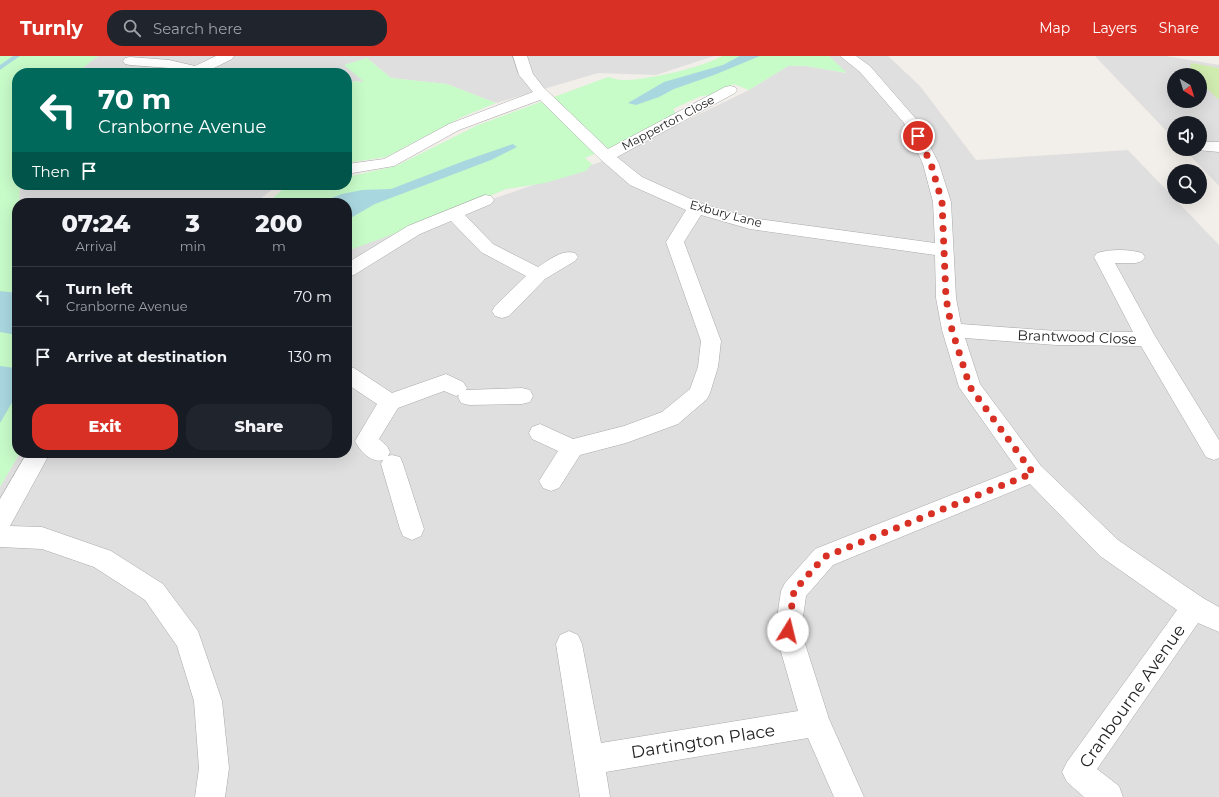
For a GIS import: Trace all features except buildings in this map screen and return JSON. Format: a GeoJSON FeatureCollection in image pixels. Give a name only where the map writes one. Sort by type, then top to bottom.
{"type":"FeatureCollection","features":[{"type":"Feature","properties":{"kind":"street"},"geometry":{"type":"LineString","coordinates":[[203,68],[228,56]]}},
{"type":"Feature","properties":{"kind":"street","name":"Exbury Lane"},"geometry":{"type":"LineString","coordinates":[[520,56],[526,75],[542,94],[606,156],[636,181],[696,208],[750,223],[944,250]]}},
{"type":"Feature","properties":{"kind":"street"},"geometry":{"type":"LineString","coordinates":[[847,56],[865,69],[911,122],[931,164],[942,202],[946,298],[952,330],[970,387],[1033,473],[1108,548],[1194,608],[1219,620]]}},
{"type":"Feature","properties":{"kind":"street"},"geometry":{"type":"LineString","coordinates":[[130,61],[169,64],[182,68]]}},
{"type":"Feature","properties":{"kind":"street","name":"Mapperton Close"},"geometry":{"type":"LineString","coordinates":[[606,156],[730,90]]}},
{"type":"Feature","properties":{"kind":"street"},"geometry":{"type":"LineString","coordinates":[[352,168],[388,163],[454,128],[542,94]]}},
{"type":"Feature","properties":{"kind":"street"},"geometry":{"type":"LineString","coordinates":[[352,268],[414,230],[486,200]]}},
{"type":"Feature","properties":{"kind":"street"},"geometry":{"type":"LineString","coordinates":[[540,433],[572,448],[626,434],[670,418],[699,393],[708,367],[711,341],[675,242],[696,208]]}},
{"type":"Feature","properties":{"kind":"street"},"geometry":{"type":"LineString","coordinates":[[454,214],[487,248],[538,275]]}},
{"type":"Feature","properties":{"kind":"street"},"geometry":{"type":"LineString","coordinates":[[502,311],[538,275],[569,257]]}},
{"type":"Feature","properties":{"kind":"street","name":"Brantwood Close"},"geometry":{"type":"LineString","coordinates":[[952,330],[1056,338],[1147,339],[1103,257],[1136,257]]}},
{"type":"Feature","properties":{"kind":"street"},"geometry":{"type":"LineString","coordinates":[[1147,339],[1214,451]]}},
{"type":"Feature","properties":{"kind":"street"},"geometry":{"type":"LineString","coordinates":[[352,377],[390,402]]}},
{"type":"Feature","properties":{"kind":"street"},"geometry":{"type":"LineString","coordinates":[[412,529],[386,458],[366,441],[390,402],[446,382],[463,393],[522,396]]}},
{"type":"Feature","properties":{"kind":"street"},"geometry":{"type":"LineString","coordinates":[[551,480],[572,448]]}},
{"type":"Feature","properties":{"kind":"street"},"geometry":{"type":"LineString","coordinates":[[0,521],[36,458]]}},
{"type":"Feature","properties":{"kind":"street"},"geometry":{"type":"LineString","coordinates":[[849,797],[816,722],[788,631],[794,591],[824,557],[1033,473]]}},
{"type":"Feature","properties":{"kind":"street"},"geometry":{"type":"LineString","coordinates":[[0,536],[42,538],[102,559],[154,592],[189,640],[208,701],[214,768],[210,797]]}},
{"type":"Feature","properties":{"kind":"street","name":"Cranbourne Avenue"},"geometry":{"type":"LineString","coordinates":[[1108,797],[1077,772],[1194,608]]}},
{"type":"Feature","properties":{"kind":"street"},"geometry":{"type":"LineString","coordinates":[[569,644],[595,797]]}},
{"type":"Feature","properties":{"kind":"street","name":"Dartington Place"},"geometry":{"type":"LineString","coordinates":[[589,760],[816,722]]}},
{"type":"Feature","properties":{"kind":"shaded area"},"geometry":{"type":"Polygon","coordinates":[[[98,56],[714,56],[656,75],[598,73],[496,103],[447,84],[391,78],[367,58],[345,65],[349,68],[82,68],[98,56]]]}},
{"type":"Feature","properties":{"kind":"shaded area"},"geometry":{"type":"Polygon","coordinates":[[[829,56],[888,56],[920,86],[976,160],[1128,150],[1167,191],[1167,204],[1180,204],[1219,245],[1219,797],[0,797],[0,487],[17,458],[352,458],[352,247],[603,161],[749,90],[788,66],[806,66],[846,73],[829,56]]]}},
{"type":"Feature","properties":{"kind":"shaded area"},"geometry":{"type":"Polygon","coordinates":[[[1095,56],[1166,56],[1219,65],[1219,186],[1207,173],[1207,164],[1198,164],[1191,156],[1207,156],[1207,116],[1167,116],[1167,132],[1095,56]]]}},
{"type":"Feature","properties":{"kind":"shaded area"},"geometry":{"type":"Polygon","coordinates":[[[352,71],[365,82],[352,82],[352,71]]]}},
{"type":"Feature","properties":{"kind":"shaded area"},"geometry":{"type":"Polygon","coordinates":[[[20,190],[272,190],[261,198],[19,198],[20,190]]]}},
{"type":"Feature","properties":{"kind":"green space"},"geometry":{"type":"Polygon","coordinates":[[[0,56],[98,56],[82,68],[12,68],[12,190],[20,190],[19,198],[12,198],[12,458],[17,458],[0,487],[0,56]]]}},
{"type":"Feature","properties":{"kind":"green space"},"geometry":{"type":"Polygon","coordinates":[[[722,56],[829,56],[847,73],[806,66],[788,66],[749,90],[734,84],[713,95],[701,96],[673,109],[676,114],[629,140],[585,158],[592,164],[586,171],[545,183],[506,189],[449,214],[352,249],[352,198],[273,198],[282,190],[352,190],[352,176],[396,166],[478,125],[608,77],[624,80],[661,75],[689,69],[722,56]]]}},
{"type":"Feature","properties":{"kind":"green space"},"geometry":{"type":"Polygon","coordinates":[[[367,58],[391,78],[447,84],[496,103],[462,117],[386,157],[352,162],[352,82],[364,82],[352,72],[352,68],[348,68],[344,65],[367,58]]]}},
{"type":"Feature","properties":{"kind":"green space"},"geometry":{"type":"Polygon","coordinates":[[[1191,63],[1219,68],[1219,100],[1207,89],[1207,68],[1190,68],[1191,63]]]}},
{"type":"Feature","properties":{"kind":"water"},"geometry":{"type":"Polygon","coordinates":[[[740,56],[760,56],[714,75],[674,89],[659,97],[636,105],[628,103],[664,82],[723,65],[740,56]]]}},
{"type":"Feature","properties":{"kind":"water"},"geometry":{"type":"Polygon","coordinates":[[[513,144],[517,147],[491,160],[375,204],[352,217],[352,198],[331,198],[362,190],[391,189],[513,144]]]}},
{"type":"Feature","properties":{"kind":"water"},"geometry":{"type":"Polygon","coordinates":[[[0,291],[12,292],[12,334],[0,332],[0,291]]]}},
{"type":"Feature","properties":{"kind":"water"},"geometry":{"type":"Polygon","coordinates":[[[0,366],[12,368],[12,403],[0,423],[0,366]]]}},
{"type":"Feature","properties":{"kind":"waterway"},"geometry":{"type":"LineString","coordinates":[[0,68],[17,56]]}},
{"type":"Feature","properties":{"kind":"route"},"geometry":{"type":"LineString","coordinates":[[788,631],[794,591],[824,557],[1033,473],[970,387],[952,330],[946,298],[942,202],[931,164],[918,136]]}}]}
